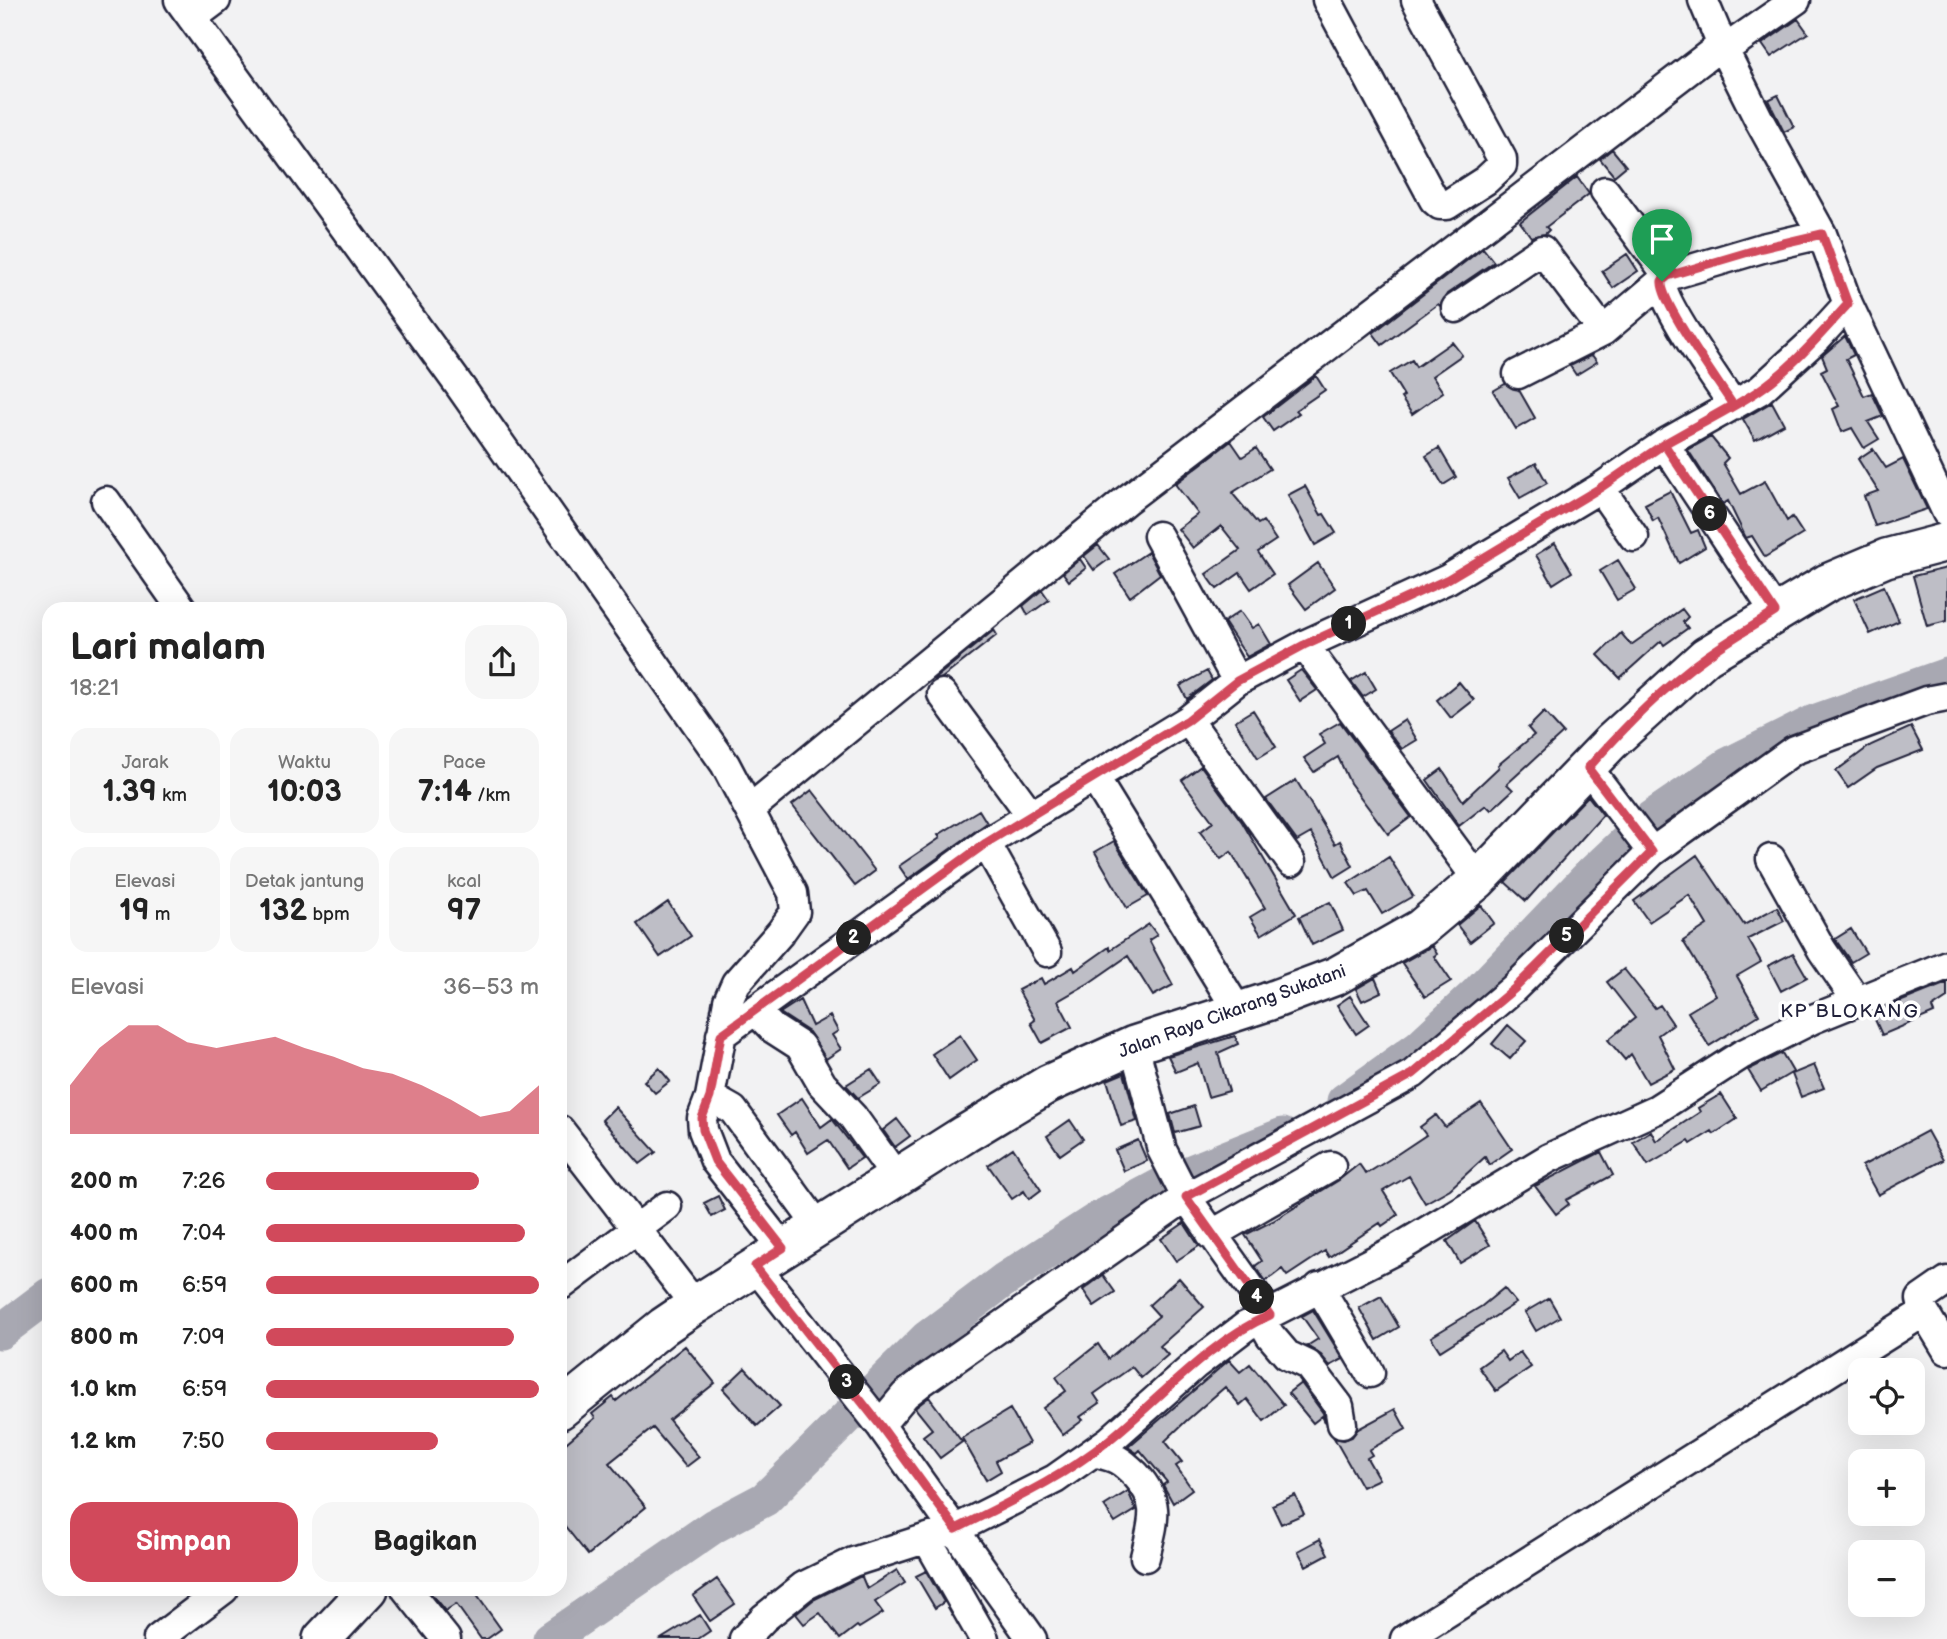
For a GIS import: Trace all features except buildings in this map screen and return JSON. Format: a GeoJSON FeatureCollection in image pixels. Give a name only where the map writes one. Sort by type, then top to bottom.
{"type":"FeatureCollection","features":[{"type":"Feature","properties":{"kind":"main road","name":"Jalan Raya Cikarang Sukatani"},"geometry":{"type":"LineString","coordinates":[[567,1404],[664,1326],[695,1305],[1048,1084],[1134,1045],[1336,976],[1421,928],[1478,880],[1611,742],[1706,656],[1827,583],[1886,558],[1947,542]]}},
{"type":"Feature","properties":{"kind":"main road"},"geometry":{"type":"LineString","coordinates":[[322,1639],[362,1596]]}},
{"type":"Feature","properties":{"kind":"street"},"geometry":{"type":"LineString","coordinates":[[216,0],[185,9],[467,396],[725,764],[793,893],[795,912],[736,983],[728,1002],[710,1097],[702,1118],[703,1130],[715,1161],[838,1371],[956,1529],[1032,1639]]}},
{"type":"Feature","properties":{"kind":"street"},"geometry":{"type":"LineString","coordinates":[[1327,0],[1434,200],[1440,205],[1447,205],[1486,180],[1502,165],[1502,159],[1416,0]]}},
{"type":"Feature","properties":{"kind":"street"},"geometry":{"type":"LineString","coordinates":[[748,804],[1125,501],[1723,47],[1796,0]]}},
{"type":"Feature","properties":{"kind":"street"},"geometry":{"type":"LineString","coordinates":[[1713,4],[1723,47],[1822,234],[1848,304],[1947,513]]}},
{"type":"Feature","properties":{"kind":"street"},"geometry":{"type":"LineString","coordinates":[[1605,191],[1665,279]]}},
{"type":"Feature","properties":{"kind":"street"},"geometry":{"type":"LineString","coordinates":[[1518,374],[1603,331],[1665,279],[1762,248],[1822,234]]}},
{"type":"Feature","properties":{"kind":"street"},"geometry":{"type":"LineString","coordinates":[[1456,308],[1542,250],[1603,331]]}},
{"type":"Feature","properties":{"kind":"street"},"geometry":{"type":"LineString","coordinates":[[1665,279],[1661,288],[1670,306],[1733,405]]}},
{"type":"Feature","properties":{"kind":"street"},"geometry":{"type":"LineString","coordinates":[[721,1035],[986,843],[1188,720],[1237,681],[1304,645],[1448,579],[1600,488],[1664,444],[1760,390],[1817,338],[1848,304]]}},
{"type":"Feature","properties":{"kind":"street"},"geometry":{"type":"LineString","coordinates":[[1664,444],[1775,612]]}},
{"type":"Feature","properties":{"kind":"street"},"geometry":{"type":"LineString","coordinates":[[1600,488],[1634,537]]}},
{"type":"Feature","properties":{"kind":"street"},"geometry":{"type":"LineString","coordinates":[[106,501],[177,602]]}},
{"type":"Feature","properties":{"kind":"street"},"geometry":{"type":"LineString","coordinates":[[1158,536],[1237,681]]}},
{"type":"Feature","properties":{"kind":"street"},"geometry":{"type":"LineString","coordinates":[[1304,645],[1478,880]]}},
{"type":"Feature","properties":{"kind":"street"},"geometry":{"type":"LineString","coordinates":[[942,694],[1031,815]]}},
{"type":"Feature","properties":{"kind":"street"},"geometry":{"type":"LineString","coordinates":[[878,1422],[923,1381],[1185,1194],[1413,1074],[1514,989],[1649,847],[1794,750],[1926,701],[1947,697]]}},
{"type":"Feature","properties":{"kind":"street"},"geometry":{"type":"LineString","coordinates":[[1188,720],[1290,862]]}},
{"type":"Feature","properties":{"kind":"street"},"geometry":{"type":"LineString","coordinates":[[1588,768],[1649,847]]}},
{"type":"Feature","properties":{"kind":"street"},"geometry":{"type":"LineString","coordinates":[[1094,777],[1238,1011]]}},
{"type":"Feature","properties":{"kind":"street"},"geometry":{"type":"LineString","coordinates":[[986,843],[1047,952]]}},
{"type":"Feature","properties":{"kind":"street"},"geometry":{"type":"LineString","coordinates":[[1771,859],[1822,950],[1857,1001]]}},
{"type":"Feature","properties":{"kind":"street"},"geometry":{"type":"LineString","coordinates":[[744,1639],[764,1618],[804,1586],[853,1562],[956,1529],[1055,1479],[1094,1452],[1196,1364],[1245,1326],[1397,1250],[1549,1158],[1657,1109],[1741,1055],[1813,1019],[1947,965]]}},
{"type":"Feature","properties":{"kind":"street"},"geometry":{"type":"LineString","coordinates":[[755,1010],[772,1028],[800,1046],[822,1084],[853,1117],[896,1177]]}},
{"type":"Feature","properties":{"kind":"street"},"geometry":{"type":"LineString","coordinates":[[1134,1045],[1162,1150],[1185,1194],[1265,1317],[1270,1335],[1287,1355],[1308,1365],[1339,1406],[1342,1424]]}},
{"type":"Feature","properties":{"kind":"street"},"geometry":{"type":"LineString","coordinates":[[710,1097],[733,1110],[818,1226]]}},
{"type":"Feature","properties":{"kind":"street"},"geometry":{"type":"LineString","coordinates":[[567,1139],[695,1305]]}},
{"type":"Feature","properties":{"kind":"street"},"geometry":{"type":"LineString","coordinates":[[1212,1235],[1331,1166]]}},
{"type":"Feature","properties":{"kind":"street"},"geometry":{"type":"LineString","coordinates":[[567,1281],[667,1206]]}},
{"type":"Feature","properties":{"kind":"street"},"geometry":{"type":"LineString","coordinates":[[1947,1281],[1921,1299],[1924,1312],[1947,1350]]}},
{"type":"Feature","properties":{"kind":"street"},"geometry":{"type":"LineString","coordinates":[[1319,1287],[1370,1373]]}},
{"type":"Feature","properties":{"kind":"street"},"geometry":{"type":"LineString","coordinates":[[1405,1639],[1924,1312]]}},
{"type":"Feature","properties":{"kind":"street"},"geometry":{"type":"LineString","coordinates":[[1094,1452],[1121,1460],[1147,1488],[1153,1501],[1154,1516],[1145,1557]]}},
{"type":"Feature","properties":{"kind":"street"},"geometry":{"type":"LineString","coordinates":[[927,1539],[984,1639]]}},
{"type":"Feature","properties":{"kind":"street"},"geometry":{"type":"LineString","coordinates":[[158,1639],[215,1596]]}},
{"type":"Feature","properties":{"kind":"street"},"geometry":{"type":"LineString","coordinates":[[412,1596],[446,1639]]}},
{"type":"Feature","properties":{"kind":"waterway"},"geometry":{"type":"LineString","coordinates":[[1344,1101],[1419,1047],[1476,994],[1589,876],[1651,818],[1728,765],[1814,722],[1947,675]]}},
{"type":"Feature","properties":{"kind":"waterway"},"geometry":{"type":"LineString","coordinates":[[550,1639],[714,1526],[765,1499],[927,1338],[1004,1280],[1098,1219],[1171,1180],[1283,1135]]}},
{"type":"Feature","properties":{"kind":"waterway"},"geometry":{"type":"LineString","coordinates":[[0,1332],[42,1300]]}},
{"type":"Feature","properties":{"kind":"district","name":"KP BLOKANG"},"geometry":{"type":"Point","coordinates":[1850,1010]}},
{"type":"Feature","properties":{"kind":"route"},"geometry":{"type":"LineString","coordinates":[[1662,281],[1661,288],[1670,306],[1733,405],[1664,444],[1600,488],[1448,579],[1304,645],[1237,681],[1188,720],[986,843],[721,1035],[710,1097],[702,1118],[703,1130],[715,1161],[783,1248],[755,1266],[880,1425],[956,1529],[1055,1479],[1109,1441],[1196,1364],[1245,1326],[1270,1315],[1186,1197],[1413,1074],[1514,989],[1652,852],[1588,768],[1611,742],[1679,678],[1706,656],[1775,612],[1664,444],[1760,390],[1817,338],[1848,304],[1822,234],[1762,248],[1668,276],[1662,281]]}}]}
